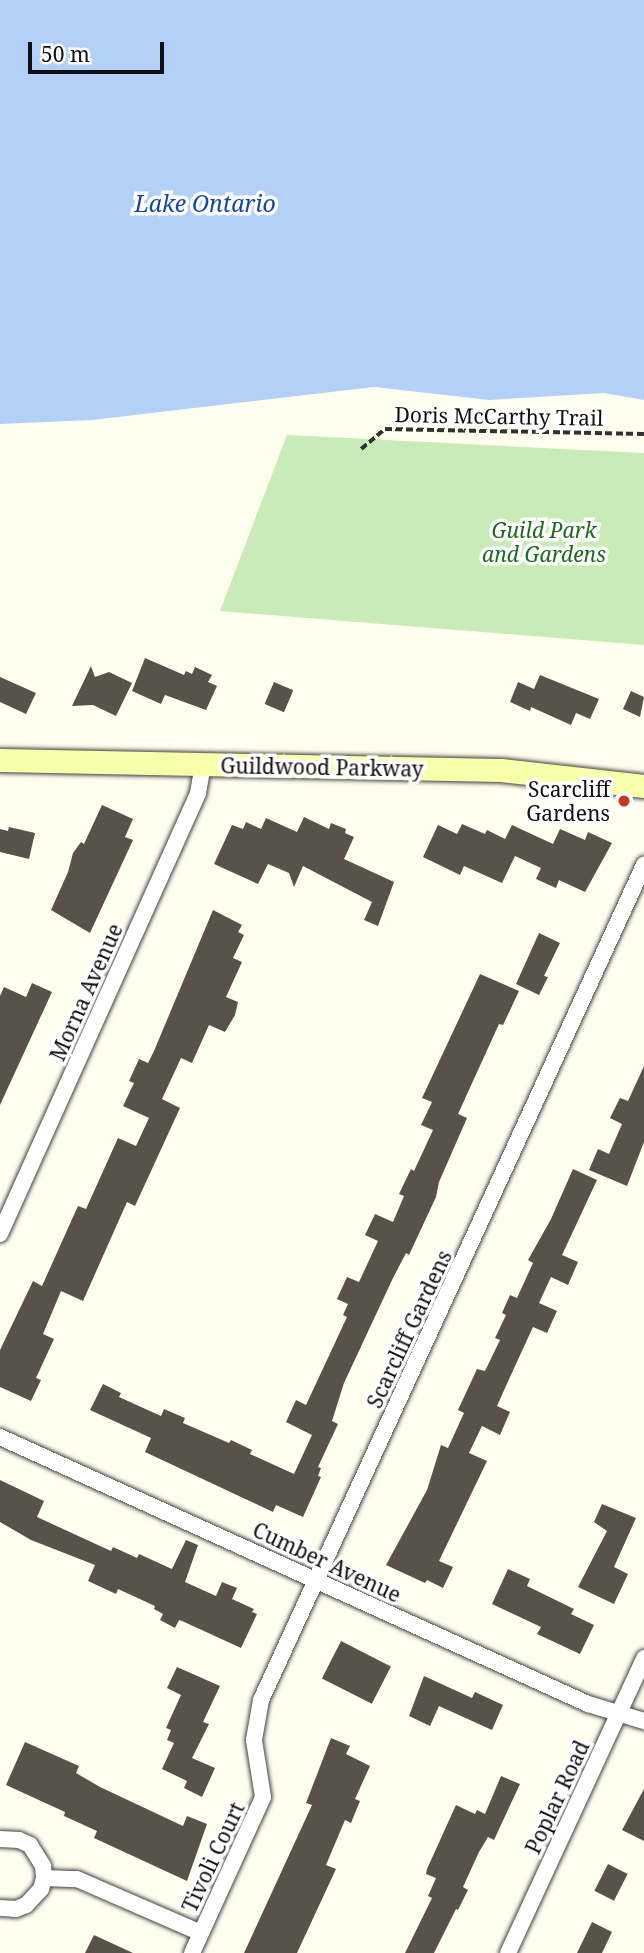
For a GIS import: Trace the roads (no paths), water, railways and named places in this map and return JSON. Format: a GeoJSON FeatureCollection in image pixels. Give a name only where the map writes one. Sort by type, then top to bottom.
{"type":"FeatureCollection","features":[{"type":"Feature","properties":{"kind":"street","name":"Guildwood Parkway"},"geometry":{"type":"LineString","coordinates":[[0,760],[500,770],[644,786]]}},
{"type":"Feature","properties":{"kind":"street","name":"Morna Avenue"},"geometry":{"type":"LineString","coordinates":[[0,1234],[198,793],[203,766]]}},
{"type":"Feature","properties":{"kind":"street","name":"Scarcliff Gardens"},"geometry":{"type":"LineString","coordinates":[[316,1580],[644,865]]}},
{"type":"Feature","properties":{"kind":"street","name":"Cumber Avenue"},"geometry":{"type":"LineString","coordinates":[[0,1437],[554,1689],[618,1715],[642,1720]]}},
{"type":"Feature","properties":{"kind":"street","name":"Tivoli Court"},"geometry":{"type":"LineString","coordinates":[[192,1953],[263,1797],[263,1782],[257,1765],[255,1723],[261,1700],[316,1580]]}},
{"type":"Feature","properties":{"kind":"street","name":"Poplar Road"},"geometry":{"type":"LineString","coordinates":[[508,1953],[644,1658]]}},
{"type":"Feature","properties":{"kind":"street"},"geometry":{"type":"LineString","coordinates":[[0,1839],[19,1840],[30,1846],[39,1855],[44,1878],[41,1889],[26,1905],[16,1909],[0,1908]]}},
{"type":"Feature","properties":{"kind":"street"},"geometry":{"type":"LineString","coordinates":[[44,1878],[77,1878],[201,1933]]}},
{"type":"Feature","properties":{"kind":"water","name":"Lake Ontario"},"geometry":{"type":"Polygon","coordinates":[[[0,0],[644,0],[644,400],[604,393],[489,400],[374,387],[92,420],[0,424],[0,0]]]}},
{"type":"Feature","properties":{"kind":"place","name":"Scarcliff Gardens"},"geometry":{"type":"Point","coordinates":[624,801]}},
{"type":"Feature","properties":{"kind":"park label","name":"Guild Park and Gardens"},"geometry":{"type":"Point","coordinates":[544,542]}}]}
